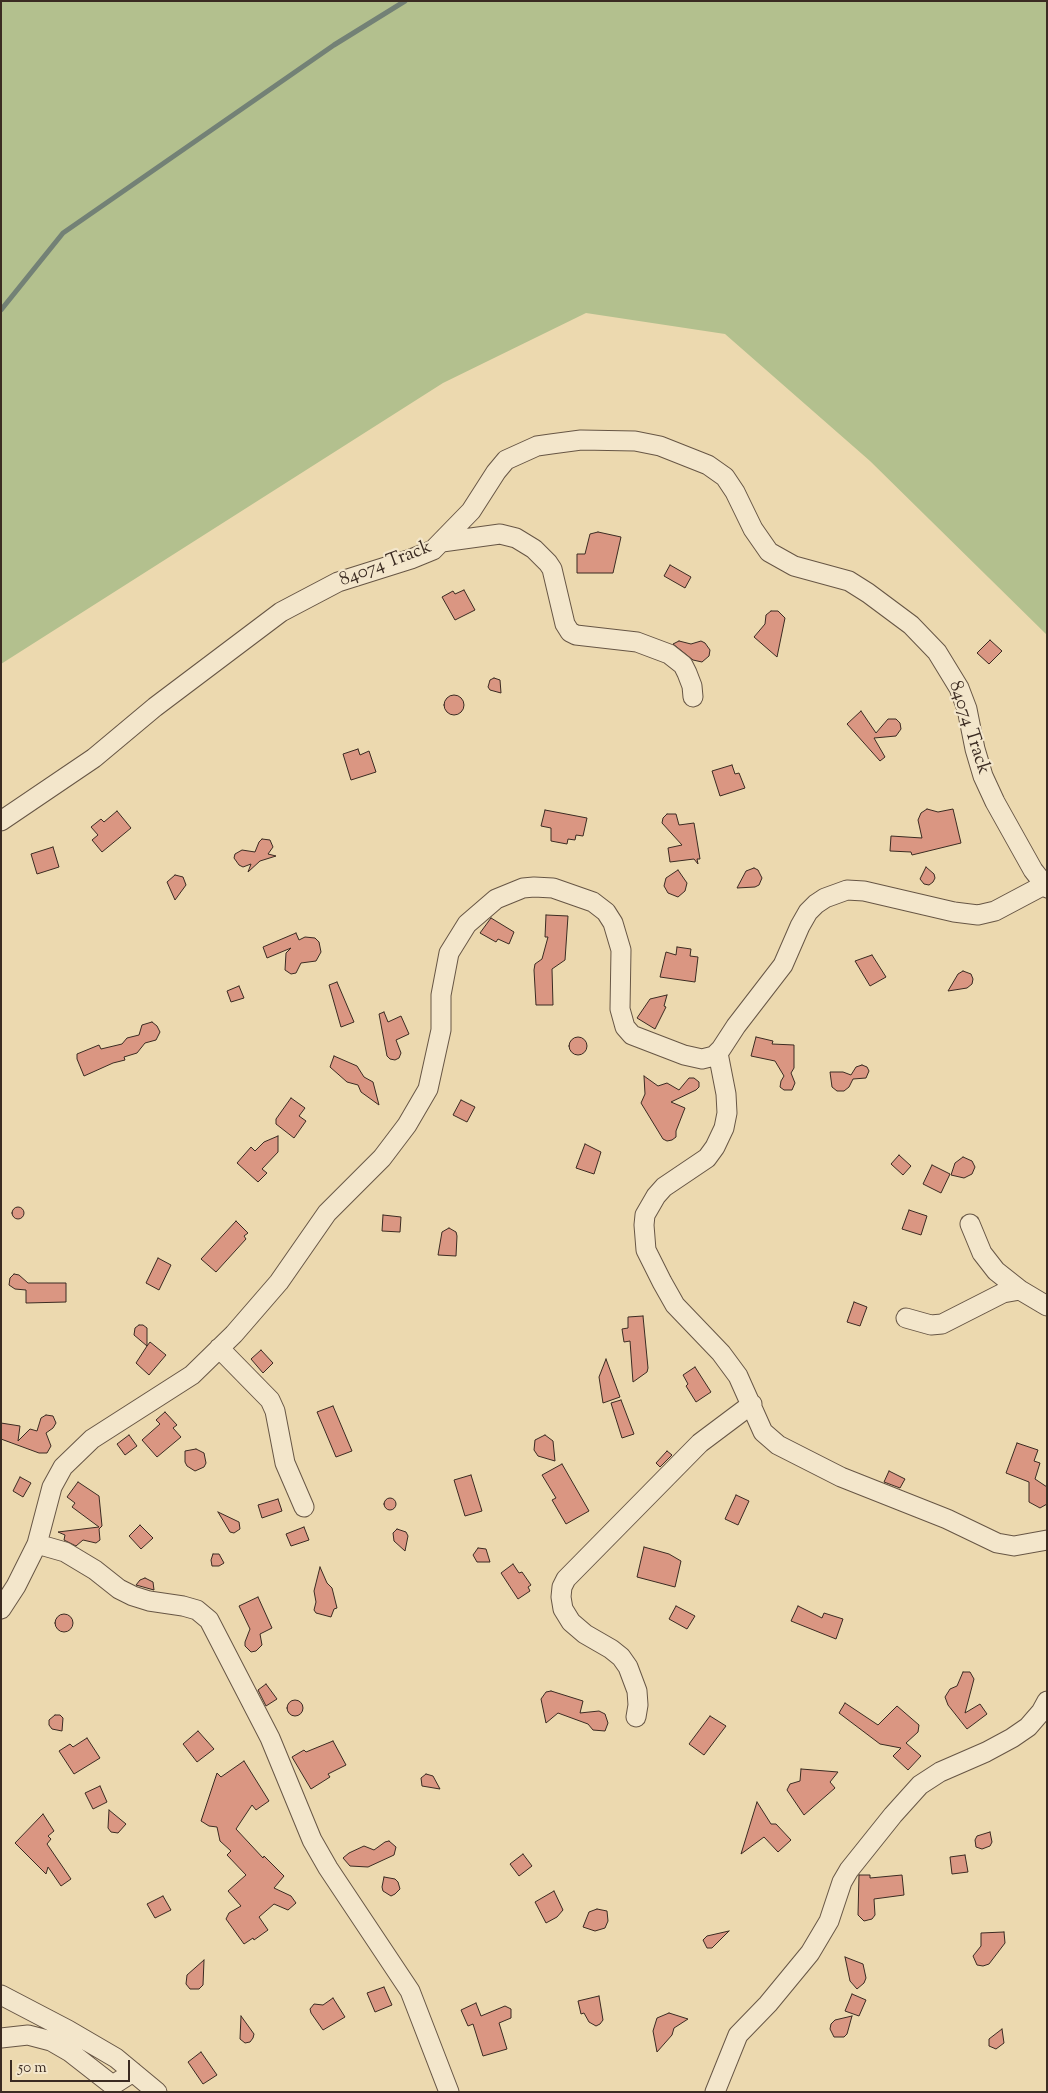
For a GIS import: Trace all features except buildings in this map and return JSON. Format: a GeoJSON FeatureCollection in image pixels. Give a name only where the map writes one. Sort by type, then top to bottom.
{"type":"FeatureCollection","features":[{"type":"Feature","properties":{"kind":"street","name":"84074 Track"},"geometry":{"type":"LineString","coordinates":[[1,821],[94,758],[155,707],[281,612],[338,582],[411,560],[433,550],[471,511],[506,460],[537,446],[581,440],[635,441],[660,446],[708,465],[725,477],[735,492],[753,529],[769,552],[794,566],[848,581],[862,589],[911,625],[936,652],[959,688],[983,776],[995,802],[1033,870],[1045,886]]}},
{"type":"Feature","properties":{"kind":"street"},"geometry":{"type":"LineString","coordinates":[[442,542],[500,534],[516,538],[534,549],[544,558],[552,570],[565,624],[570,632],[576,635],[637,642],[669,654],[678,660],[687,673],[692,686],[693,697]]}},
{"type":"Feature","properties":{"kind":"street"},"geometry":{"type":"LineString","coordinates":[[2,1607],[16,1586],[37,1544],[52,1487],[63,1466],[72,1455],[92,1439],[192,1375],[279,1282],[327,1213],[382,1158],[407,1126],[428,1089],[441,1030],[442,994],[449,952],[467,924],[496,899],[522,888],[534,887],[553,888],[594,902],[606,912],[614,923],[621,950],[620,1009],[625,1027],[632,1035],[696,1059],[707,1059],[718,1053],[736,1026],[783,965],[808,912],[826,898],[847,890],[864,891],[954,912],[978,915],[994,912],[1045,886]]}},
{"type":"Feature","properties":{"kind":"street"},"geometry":{"type":"LineString","coordinates":[[718,1053],[726,1094],[727,1113],[724,1128],[715,1147],[707,1158],[664,1187],[656,1196],[645,1216],[646,1250],[676,1305],[727,1360],[738,1376],[761,1427],[770,1439],[840,1477],[947,1519],[1005,1546],[1047,1540]]}},
{"type":"Feature","properties":{"kind":"street"},"geometry":{"type":"LineString","coordinates":[[970,1224],[987,1261],[1020,1290],[1047,1306]]}},
{"type":"Feature","properties":{"kind":"street"},"geometry":{"type":"LineString","coordinates":[[906,1318],[931,1325],[942,1324],[1003,1293],[1020,1290]]}},
{"type":"Feature","properties":{"kind":"street"},"geometry":{"type":"LineString","coordinates":[[219,1348],[270,1400],[285,1463],[304,1507]]}},
{"type":"Feature","properties":{"kind":"street"},"geometry":{"type":"LineString","coordinates":[[636,1717],[638,1705],[637,1691],[628,1667],[621,1657],[611,1649],[578,1629],[571,1622],[563,1609],[562,1587],[566,1579],[700,1443],[752,1404]]}},
{"type":"Feature","properties":{"kind":"street"},"geometry":{"type":"LineString","coordinates":[[37,1544],[65,1552],[94,1570],[119,1589],[133,1596],[148,1601],[197,1610],[209,1620],[270,1738],[312,1840],[328,1868],[410,1991],[449,2092]]}},
{"type":"Feature","properties":{"kind":"street"},"geometry":{"type":"LineString","coordinates":[[715,2092],[738,2035],[768,2004],[810,1953],[829,1921],[842,1882],[849,1870],[893,1815],[920,1785],[940,1772],[986,1752],[1028,1727],[1041,1712],[1047,1701]]}},
{"type":"Feature","properties":{"kind":"street"},"geometry":{"type":"LineString","coordinates":[[1,1995],[116,2058],[157,2092]]}},
{"type":"Feature","properties":{"kind":"street"},"geometry":{"type":"LineString","coordinates":[[1,2038],[28,2036],[51,2041],[70,2052],[111,2084],[116,2083],[133,2072]]}},
{"type":"Feature","properties":{"kind":"green space"},"geometry":{"type":"Polygon","coordinates":[[[1,1],[1047,1],[1047,635],[870,461],[725,334],[586,313],[443,383],[1,664],[1,1]]]}},
{"type":"Feature","properties":{"kind":"waterway"},"geometry":{"type":"LineString","coordinates":[[1,310],[63,233],[334,45],[405,1]]}}]}
